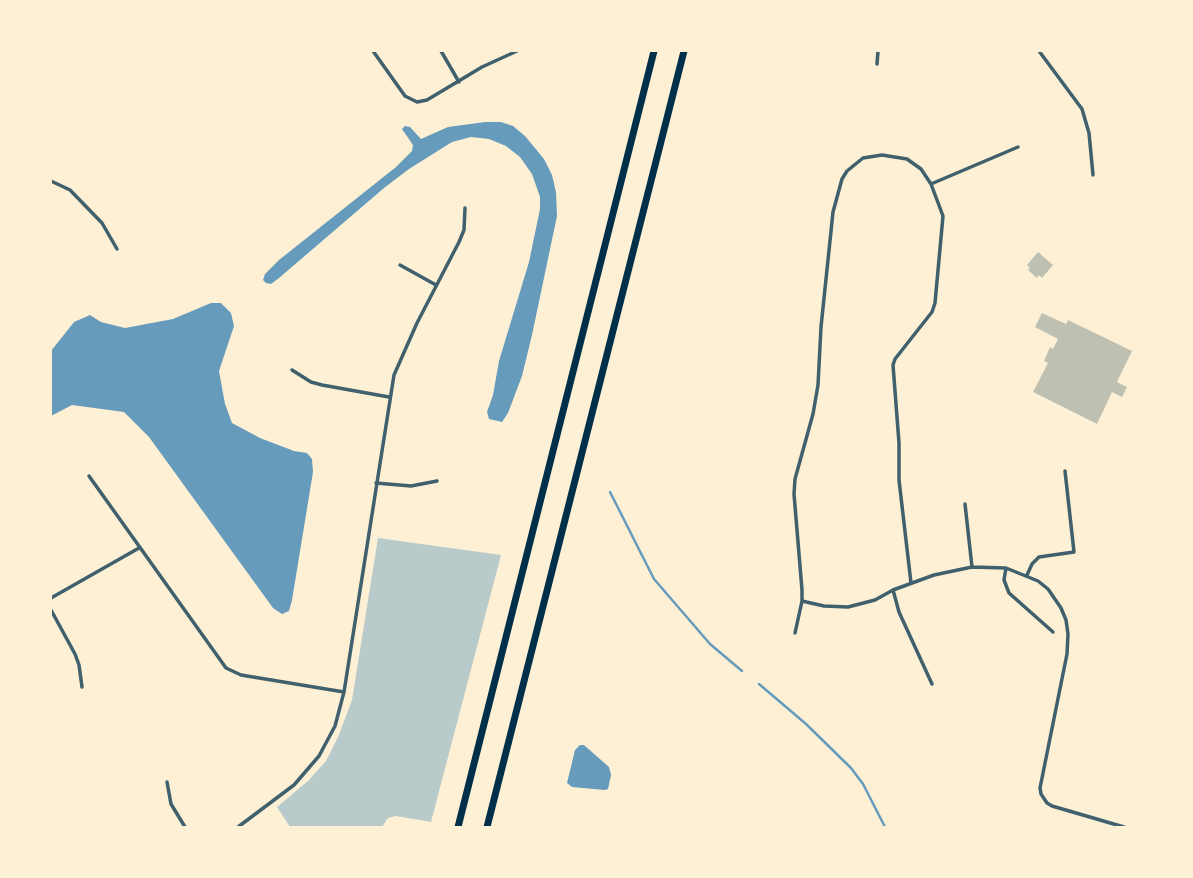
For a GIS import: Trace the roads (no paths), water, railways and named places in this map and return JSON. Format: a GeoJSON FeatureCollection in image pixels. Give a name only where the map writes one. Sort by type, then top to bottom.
{"type":"FeatureCollection","features":[{"type":"Feature","properties":{"kind":"highway"},"geometry":{"type":"LineString","coordinates":[[458,827],[654,51]]}},
{"type":"Feature","properties":{"kind":"highway"},"geometry":{"type":"LineString","coordinates":[[487,827],[684,51]]}},
{"type":"Feature","properties":{"kind":"street"},"geometry":{"type":"LineString","coordinates":[[373,51],[399,89],[410,100],[417,102],[428,100],[517,51]]}},
{"type":"Feature","properties":{"kind":"street"},"geometry":{"type":"LineString","coordinates":[[441,51],[459,82]]}},
{"type":"Feature","properties":{"kind":"street"},"geometry":{"type":"LineString","coordinates":[[501,51],[505,56]]}},
{"type":"Feature","properties":{"kind":"street"},"geometry":{"type":"LineString","coordinates":[[877,64],[878,51]]}},
{"type":"Feature","properties":{"kind":"street"},"geometry":{"type":"LineString","coordinates":[[1039,51],[1082,109],[1089,133],[1093,175]]}},
{"type":"Feature","properties":{"kind":"street"},"geometry":{"type":"LineString","coordinates":[[931,184],[1018,147]]}},
{"type":"Feature","properties":{"kind":"street"},"geometry":{"type":"LineString","coordinates":[[794,633],[802,601],[795,479],[811,425],[818,385],[825,289],[837,193],[842,179],[853,164],[869,156],[907,159],[921,169],[931,184],[943,216],[935,303],[926,322],[892,365],[899,443],[899,480],[911,583]]}},
{"type":"Feature","properties":{"kind":"street"},"geometry":{"type":"LineString","coordinates":[[51,181],[65,186],[86,207],[109,233],[117,250]]}},
{"type":"Feature","properties":{"kind":"street"},"geometry":{"type":"LineString","coordinates":[[238,827],[280,798],[307,771],[332,733],[344,692],[389,397],[399,360],[464,230],[465,208]]}},
{"type":"Feature","properties":{"kind":"street"},"geometry":{"type":"LineString","coordinates":[[400,265],[436,285]]}},
{"type":"Feature","properties":{"kind":"street"},"geometry":{"type":"LineString","coordinates":[[292,370],[311,382],[389,397]]}},
{"type":"Feature","properties":{"kind":"street"},"geometry":{"type":"LineString","coordinates":[[1027,575],[1038,557],[1074,552],[1065,471]]}},
{"type":"Feature","properties":{"kind":"street"},"geometry":{"type":"LineString","coordinates":[[89,476],[226,668],[241,675],[344,692]]}},
{"type":"Feature","properties":{"kind":"street"},"geometry":{"type":"LineString","coordinates":[[376,483],[411,486],[437,481]]}},
{"type":"Feature","properties":{"kind":"street"},"geometry":{"type":"LineString","coordinates":[[965,504],[972,567]]}},
{"type":"Feature","properties":{"kind":"street"},"geometry":{"type":"LineString","coordinates":[[51,598],[139,548]]}},
{"type":"Feature","properties":{"kind":"street"},"geometry":{"type":"LineString","coordinates":[[802,601],[824,606],[848,607],[875,600],[893,590],[934,575],[972,567],[1006,568],[1038,581],[1054,597],[1066,620],[1068,634],[1067,654],[1041,794],[1052,806],[1124,827]]}},
{"type":"Feature","properties":{"kind":"street"},"geometry":{"type":"LineString","coordinates":[[1006,568],[1004,580],[1009,593],[1053,632]]}},
{"type":"Feature","properties":{"kind":"street"},"geometry":{"type":"LineString","coordinates":[[893,590],[899,612],[932,684]]}},
{"type":"Feature","properties":{"kind":"street"},"geometry":{"type":"LineString","coordinates":[[51,610],[75,654],[82,687]]}},
{"type":"Feature","properties":{"kind":"street"},"geometry":{"type":"LineString","coordinates":[[167,782],[171,804],[186,827]]}},
{"type":"Feature","properties":{"kind":"water"},"geometry":{"type":"Polygon","coordinates":[[[501,122],[513,126],[525,136],[544,159],[556,192],[557,216],[532,335],[522,376],[502,422],[489,419],[487,412],[499,361],[529,262],[540,209],[540,197],[532,174],[520,157],[506,146],[489,139],[471,137],[452,142],[384,188],[271,284],[263,280],[265,274],[279,260],[396,167],[412,151],[413,145],[402,129],[405,126],[410,127],[421,139],[448,127],[501,122]]]}},
{"type":"Feature","properties":{"kind":"water"},"geometry":{"type":"Polygon","coordinates":[[[211,303],[221,303],[231,313],[234,326],[219,371],[225,404],[232,423],[260,438],[307,453],[312,459],[313,472],[292,600],[289,611],[282,614],[273,608],[149,437],[124,412],[72,405],[51,416],[51,351],[74,322],[90,315],[101,322],[125,328],[173,319],[211,303]]]}},
{"type":"Feature","properties":{"kind":"water"},"geometry":{"type":"Polygon","coordinates":[[[584,745],[609,767],[611,775],[608,789],[572,787],[567,783],[575,750],[584,745]]]}},
{"type":"Feature","properties":{"kind":"waterway"},"geometry":{"type":"LineString","coordinates":[[610,492],[654,579],[710,644],[742,671]]}},
{"type":"Feature","properties":{"kind":"waterway"},"geometry":{"type":"LineString","coordinates":[[759,684],[806,724],[851,768],[863,784],[885,827]]}}]}
